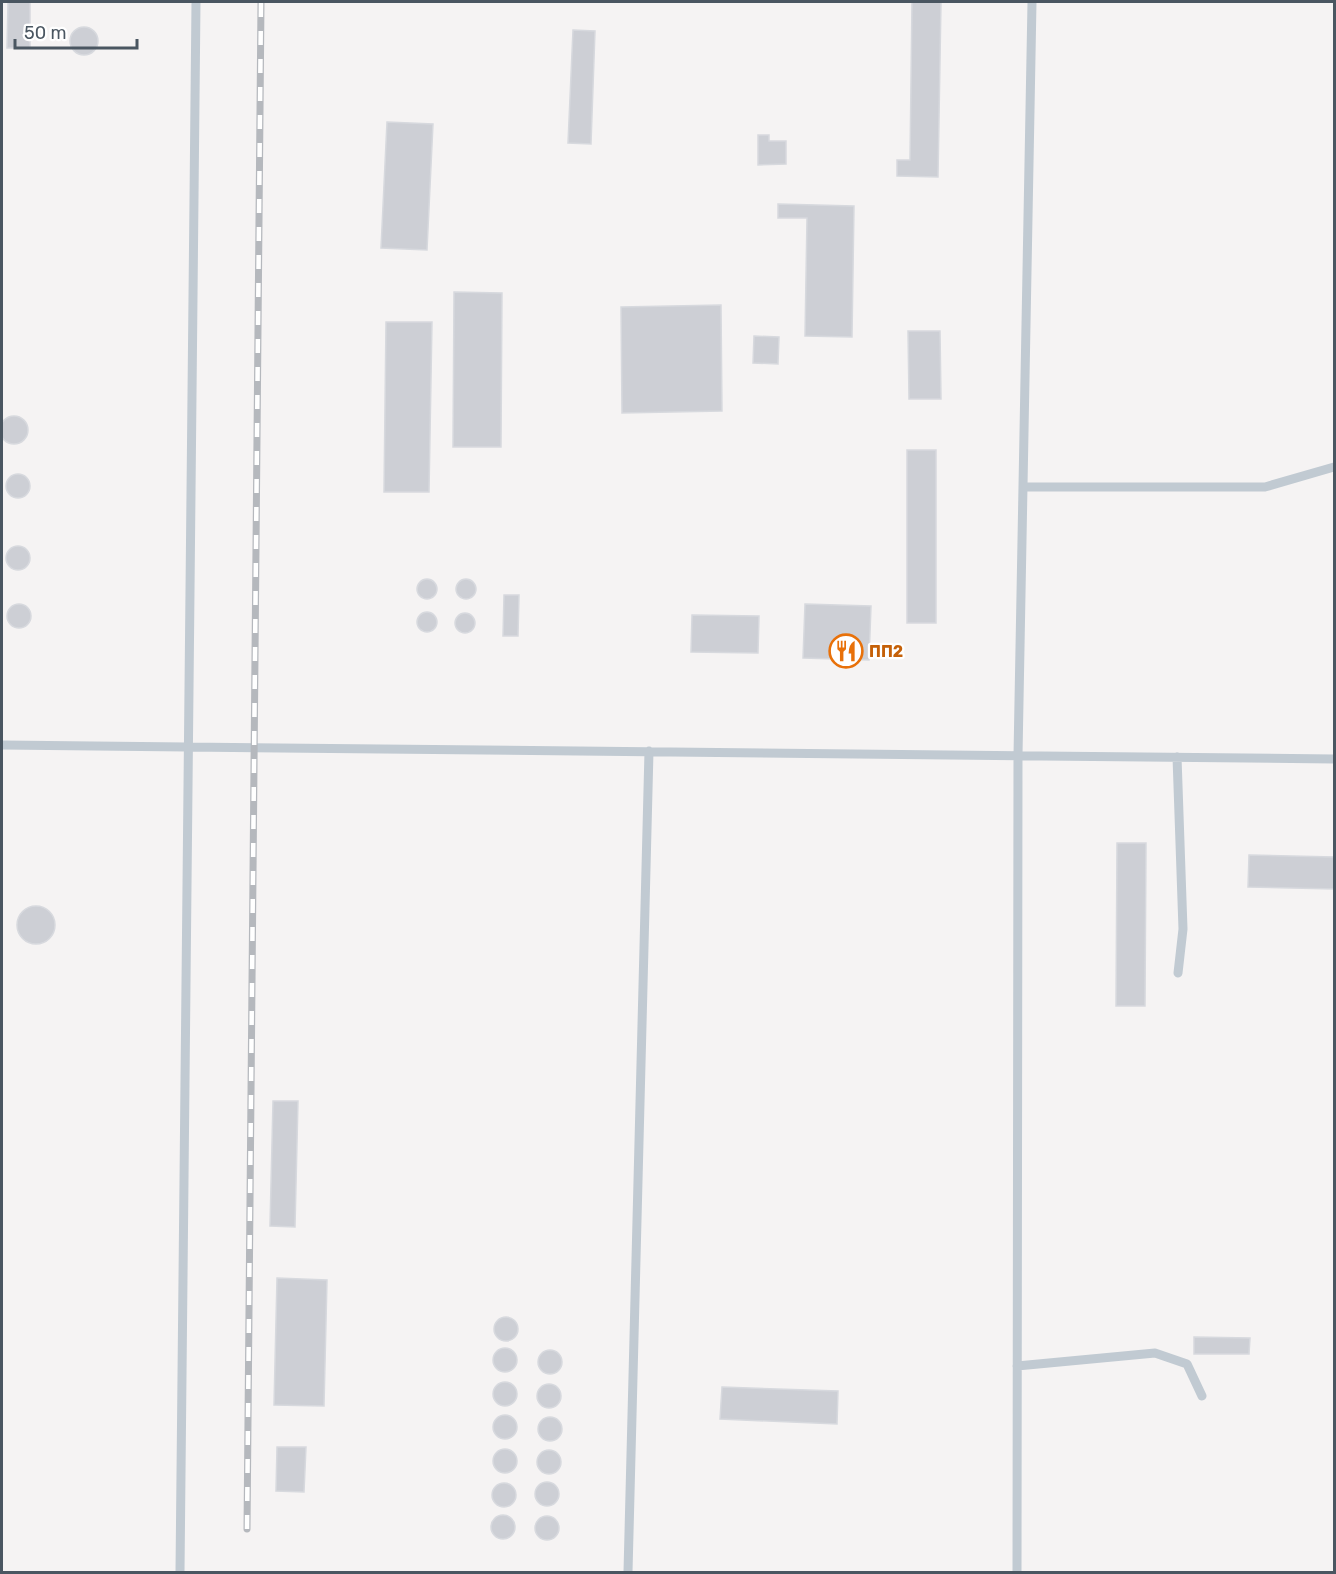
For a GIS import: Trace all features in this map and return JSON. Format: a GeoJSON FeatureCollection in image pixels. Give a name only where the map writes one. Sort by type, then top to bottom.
{"type":"FeatureCollection","features":[{"type":"Feature","properties":{"kind":"lane"},"geometry":{"type":"LineString","coordinates":[[180,1572],[196,2]]}},
{"type":"Feature","properties":{"kind":"lane"},"geometry":{"type":"LineString","coordinates":[[1017,1572],[1018,755],[1032,2]]}},
{"type":"Feature","properties":{"kind":"lane"},"geometry":{"type":"LineString","coordinates":[[1023,487],[1265,487],[1335,467]]}},
{"type":"Feature","properties":{"kind":"lane"},"geometry":{"type":"LineString","coordinates":[[2,745],[1335,759]]}},
{"type":"Feature","properties":{"kind":"lane"},"geometry":{"type":"LineString","coordinates":[[628,1572],[649,751]]}},
{"type":"Feature","properties":{"kind":"lane"},"geometry":{"type":"LineString","coordinates":[[1177,757],[1183,929],[1178,973]]}},
{"type":"Feature","properties":{"kind":"lane"},"geometry":{"type":"LineString","coordinates":[[1017,1366],[1155,1353],[1187,1364],[1202,1396]]}},
{"type":"Feature","properties":{"kind":"building"},"geometry":{"type":"Polygon","coordinates":[[[8,2],[30,2],[30,48],[7,48],[8,2]]]}},
{"type":"Feature","properties":{"kind":"building"},"geometry":{"type":"Polygon","coordinates":[[[912,2],[941,2],[938,177],[897,176],[897,160],[910,160],[912,2]]]}},
{"type":"Feature","properties":{"kind":"building"},"geometry":{"type":"Polygon","coordinates":[[[84,27],[94,31],[98,41],[94,51],[84,55],[74,51],[70,41],[74,31],[84,27]]]}},
{"type":"Feature","properties":{"kind":"building"},"geometry":{"type":"Polygon","coordinates":[[[573,30],[595,31],[591,144],[568,143],[573,30]]]}},
{"type":"Feature","properties":{"kind":"building"},"geometry":{"type":"Polygon","coordinates":[[[387,122],[433,124],[427,250],[381,248],[387,122]]]}},
{"type":"Feature","properties":{"kind":"building"},"geometry":{"type":"Polygon","coordinates":[[[758,135],[769,135],[769,141],[786,141],[786,164],[758,165],[758,135]]]}},
{"type":"Feature","properties":{"kind":"building"},"geometry":{"type":"Polygon","coordinates":[[[778,204],[854,206],[852,337],[805,336],[807,218],[778,218],[778,204]]]}},
{"type":"Feature","properties":{"kind":"building"},"geometry":{"type":"Polygon","coordinates":[[[454,292],[502,293],[501,447],[453,447],[454,292]]]}},
{"type":"Feature","properties":{"kind":"building"},"geometry":{"type":"Polygon","coordinates":[[[721,305],[722,411],[622,413],[621,307],[721,305]]]}},
{"type":"Feature","properties":{"kind":"building"},"geometry":{"type":"Polygon","coordinates":[[[386,322],[432,322],[429,492],[384,492],[386,322]]]}},
{"type":"Feature","properties":{"kind":"building"},"geometry":{"type":"Polygon","coordinates":[[[908,331],[940,331],[941,399],[909,399],[908,331]]]}},
{"type":"Feature","properties":{"kind":"building"},"geometry":{"type":"Polygon","coordinates":[[[754,336],[779,337],[778,364],[753,363],[754,336]]]}},
{"type":"Feature","properties":{"kind":"building"},"geometry":{"type":"Polygon","coordinates":[[[14,416],[24,420],[28,430],[24,440],[14,444],[4,440],[0,430],[4,420],[14,416]]]}},
{"type":"Feature","properties":{"kind":"building"},"geometry":{"type":"Polygon","coordinates":[[[907,450],[936,450],[936,623],[907,623],[907,450]]]}},
{"type":"Feature","properties":{"kind":"building"},"geometry":{"type":"Polygon","coordinates":[[[18,474],[27,477],[30,486],[27,495],[18,498],[9,495],[6,486],[9,477],[18,474]]]}},
{"type":"Feature","properties":{"kind":"building"},"geometry":{"type":"Polygon","coordinates":[[[18,546],[27,549],[30,558],[27,567],[18,570],[9,567],[6,558],[9,549],[18,546]]]}},
{"type":"Feature","properties":{"kind":"building"},"geometry":{"type":"Polygon","coordinates":[[[423,579],[431,579],[437,585],[437,593],[431,599],[423,599],[417,593],[417,585],[423,579]]]}},
{"type":"Feature","properties":{"kind":"building"},"geometry":{"type":"Polygon","coordinates":[[[462,579],[470,579],[476,585],[476,593],[470,599],[462,599],[456,593],[456,585],[462,579]]]}},
{"type":"Feature","properties":{"kind":"building"},"geometry":{"type":"Polygon","coordinates":[[[504,595],[519,595],[518,636],[503,636],[504,595]]]}},
{"type":"Feature","properties":{"kind":"building"},"geometry":{"type":"Polygon","coordinates":[[[19,604],[28,607],[31,616],[28,625],[19,628],[10,625],[7,616],[10,607],[19,604]]]}},
{"type":"Feature","properties":{"kind":"building"},"geometry":{"type":"Polygon","coordinates":[[[805,604],[871,606],[869,660],[803,658],[805,604]]]}},
{"type":"Feature","properties":{"kind":"building"},"geometry":{"type":"Polygon","coordinates":[[[423,612],[431,612],[437,618],[437,626],[431,632],[423,632],[417,626],[417,618],[423,612]]]}},
{"type":"Feature","properties":{"kind":"building"},"geometry":{"type":"Polygon","coordinates":[[[461,613],[469,613],[475,619],[475,627],[469,633],[461,633],[455,627],[455,619],[461,613]]]}},
{"type":"Feature","properties":{"kind":"building"},"geometry":{"type":"Polygon","coordinates":[[[692,615],[759,616],[758,653],[691,652],[692,615]]]}},
{"type":"Feature","properties":{"kind":"building"},"geometry":{"type":"Polygon","coordinates":[[[1117,843],[1146,843],[1145,1006],[1116,1006],[1117,843]]]}},
{"type":"Feature","properties":{"kind":"building"},"geometry":{"type":"Polygon","coordinates":[[[1249,855],[1334,857],[1334,889],[1248,887],[1249,855]]]}},
{"type":"Feature","properties":{"kind":"building"},"geometry":{"type":"Polygon","coordinates":[[[36,906],[49,912],[55,925],[49,938],[36,944],[23,938],[17,925],[23,912],[36,906]]]}},
{"type":"Feature","properties":{"kind":"building"},"geometry":{"type":"Polygon","coordinates":[[[273,1101],[298,1101],[295,1227],[270,1226],[273,1101]]]}},
{"type":"Feature","properties":{"kind":"building"},"geometry":{"type":"Polygon","coordinates":[[[277,1278],[327,1280],[324,1406],[274,1405],[277,1278]]]}},
{"type":"Feature","properties":{"kind":"building"},"geometry":{"type":"Polygon","coordinates":[[[506,1317],[515,1320],[518,1329],[515,1338],[506,1341],[497,1338],[494,1329],[497,1320],[506,1317]]]}},
{"type":"Feature","properties":{"kind":"building"},"geometry":{"type":"Polygon","coordinates":[[[1194,1337],[1250,1338],[1249,1354],[1194,1354],[1194,1337]]]}},
{"type":"Feature","properties":{"kind":"building"},"geometry":{"type":"Polygon","coordinates":[[[505,1348],[514,1351],[517,1360],[514,1369],[505,1372],[496,1369],[493,1360],[496,1351],[505,1348]]]}},
{"type":"Feature","properties":{"kind":"building"},"geometry":{"type":"Polygon","coordinates":[[[550,1350],[559,1353],[562,1362],[559,1371],[550,1374],[541,1371],[538,1362],[541,1353],[550,1350]]]}},
{"type":"Feature","properties":{"kind":"building"},"geometry":{"type":"Polygon","coordinates":[[[505,1382],[514,1385],[517,1394],[514,1403],[505,1406],[496,1403],[493,1394],[496,1385],[505,1382]]]}},
{"type":"Feature","properties":{"kind":"building"},"geometry":{"type":"Polygon","coordinates":[[[549,1384],[558,1387],[561,1396],[558,1405],[549,1408],[540,1405],[537,1396],[540,1387],[549,1384]]]}},
{"type":"Feature","properties":{"kind":"building"},"geometry":{"type":"Polygon","coordinates":[[[722,1387],[838,1391],[837,1424],[720,1419],[722,1387]]]}},
{"type":"Feature","properties":{"kind":"building"},"geometry":{"type":"Polygon","coordinates":[[[505,1415],[514,1418],[517,1427],[514,1436],[505,1439],[496,1436],[493,1427],[496,1418],[505,1415]]]}},
{"type":"Feature","properties":{"kind":"building"},"geometry":{"type":"Polygon","coordinates":[[[550,1417],[559,1420],[562,1429],[559,1438],[550,1441],[541,1438],[538,1429],[541,1420],[550,1417]]]}},
{"type":"Feature","properties":{"kind":"building"},"geometry":{"type":"Polygon","coordinates":[[[277,1447],[306,1447],[304,1492],[276,1491],[277,1447]]]}},
{"type":"Feature","properties":{"kind":"building"},"geometry":{"type":"Polygon","coordinates":[[[505,1449],[514,1452],[517,1461],[514,1470],[505,1473],[496,1470],[493,1461],[496,1452],[505,1449]]]}},
{"type":"Feature","properties":{"kind":"building"},"geometry":{"type":"Polygon","coordinates":[[[549,1450],[558,1453],[561,1462],[558,1471],[549,1474],[540,1471],[537,1462],[540,1453],[549,1450]]]}},
{"type":"Feature","properties":{"kind":"building"},"geometry":{"type":"Polygon","coordinates":[[[547,1482],[556,1485],[559,1494],[556,1503],[547,1506],[538,1503],[535,1494],[538,1485],[547,1482]]]}},
{"type":"Feature","properties":{"kind":"building"},"geometry":{"type":"Polygon","coordinates":[[[504,1483],[513,1486],[516,1495],[513,1504],[504,1507],[495,1504],[492,1495],[495,1486],[504,1483]]]}},
{"type":"Feature","properties":{"kind":"building"},"geometry":{"type":"Polygon","coordinates":[[[503,1515],[512,1518],[515,1527],[512,1536],[503,1539],[494,1536],[491,1527],[494,1518],[503,1515]]]}},
{"type":"Feature","properties":{"kind":"building"},"geometry":{"type":"Polygon","coordinates":[[[547,1516],[556,1519],[559,1528],[556,1537],[547,1540],[538,1537],[535,1528],[538,1519],[547,1516]]]}},
{"type":"Feature","properties":{"kind":"railway"},"geometry":{"type":"LineString","coordinates":[[247,1529],[261,2]]}},
{"type":"Feature","properties":{"kind":"place","name":"ПП2"},"geometry":{"type":"Point","coordinates":[846,651]}}]}
